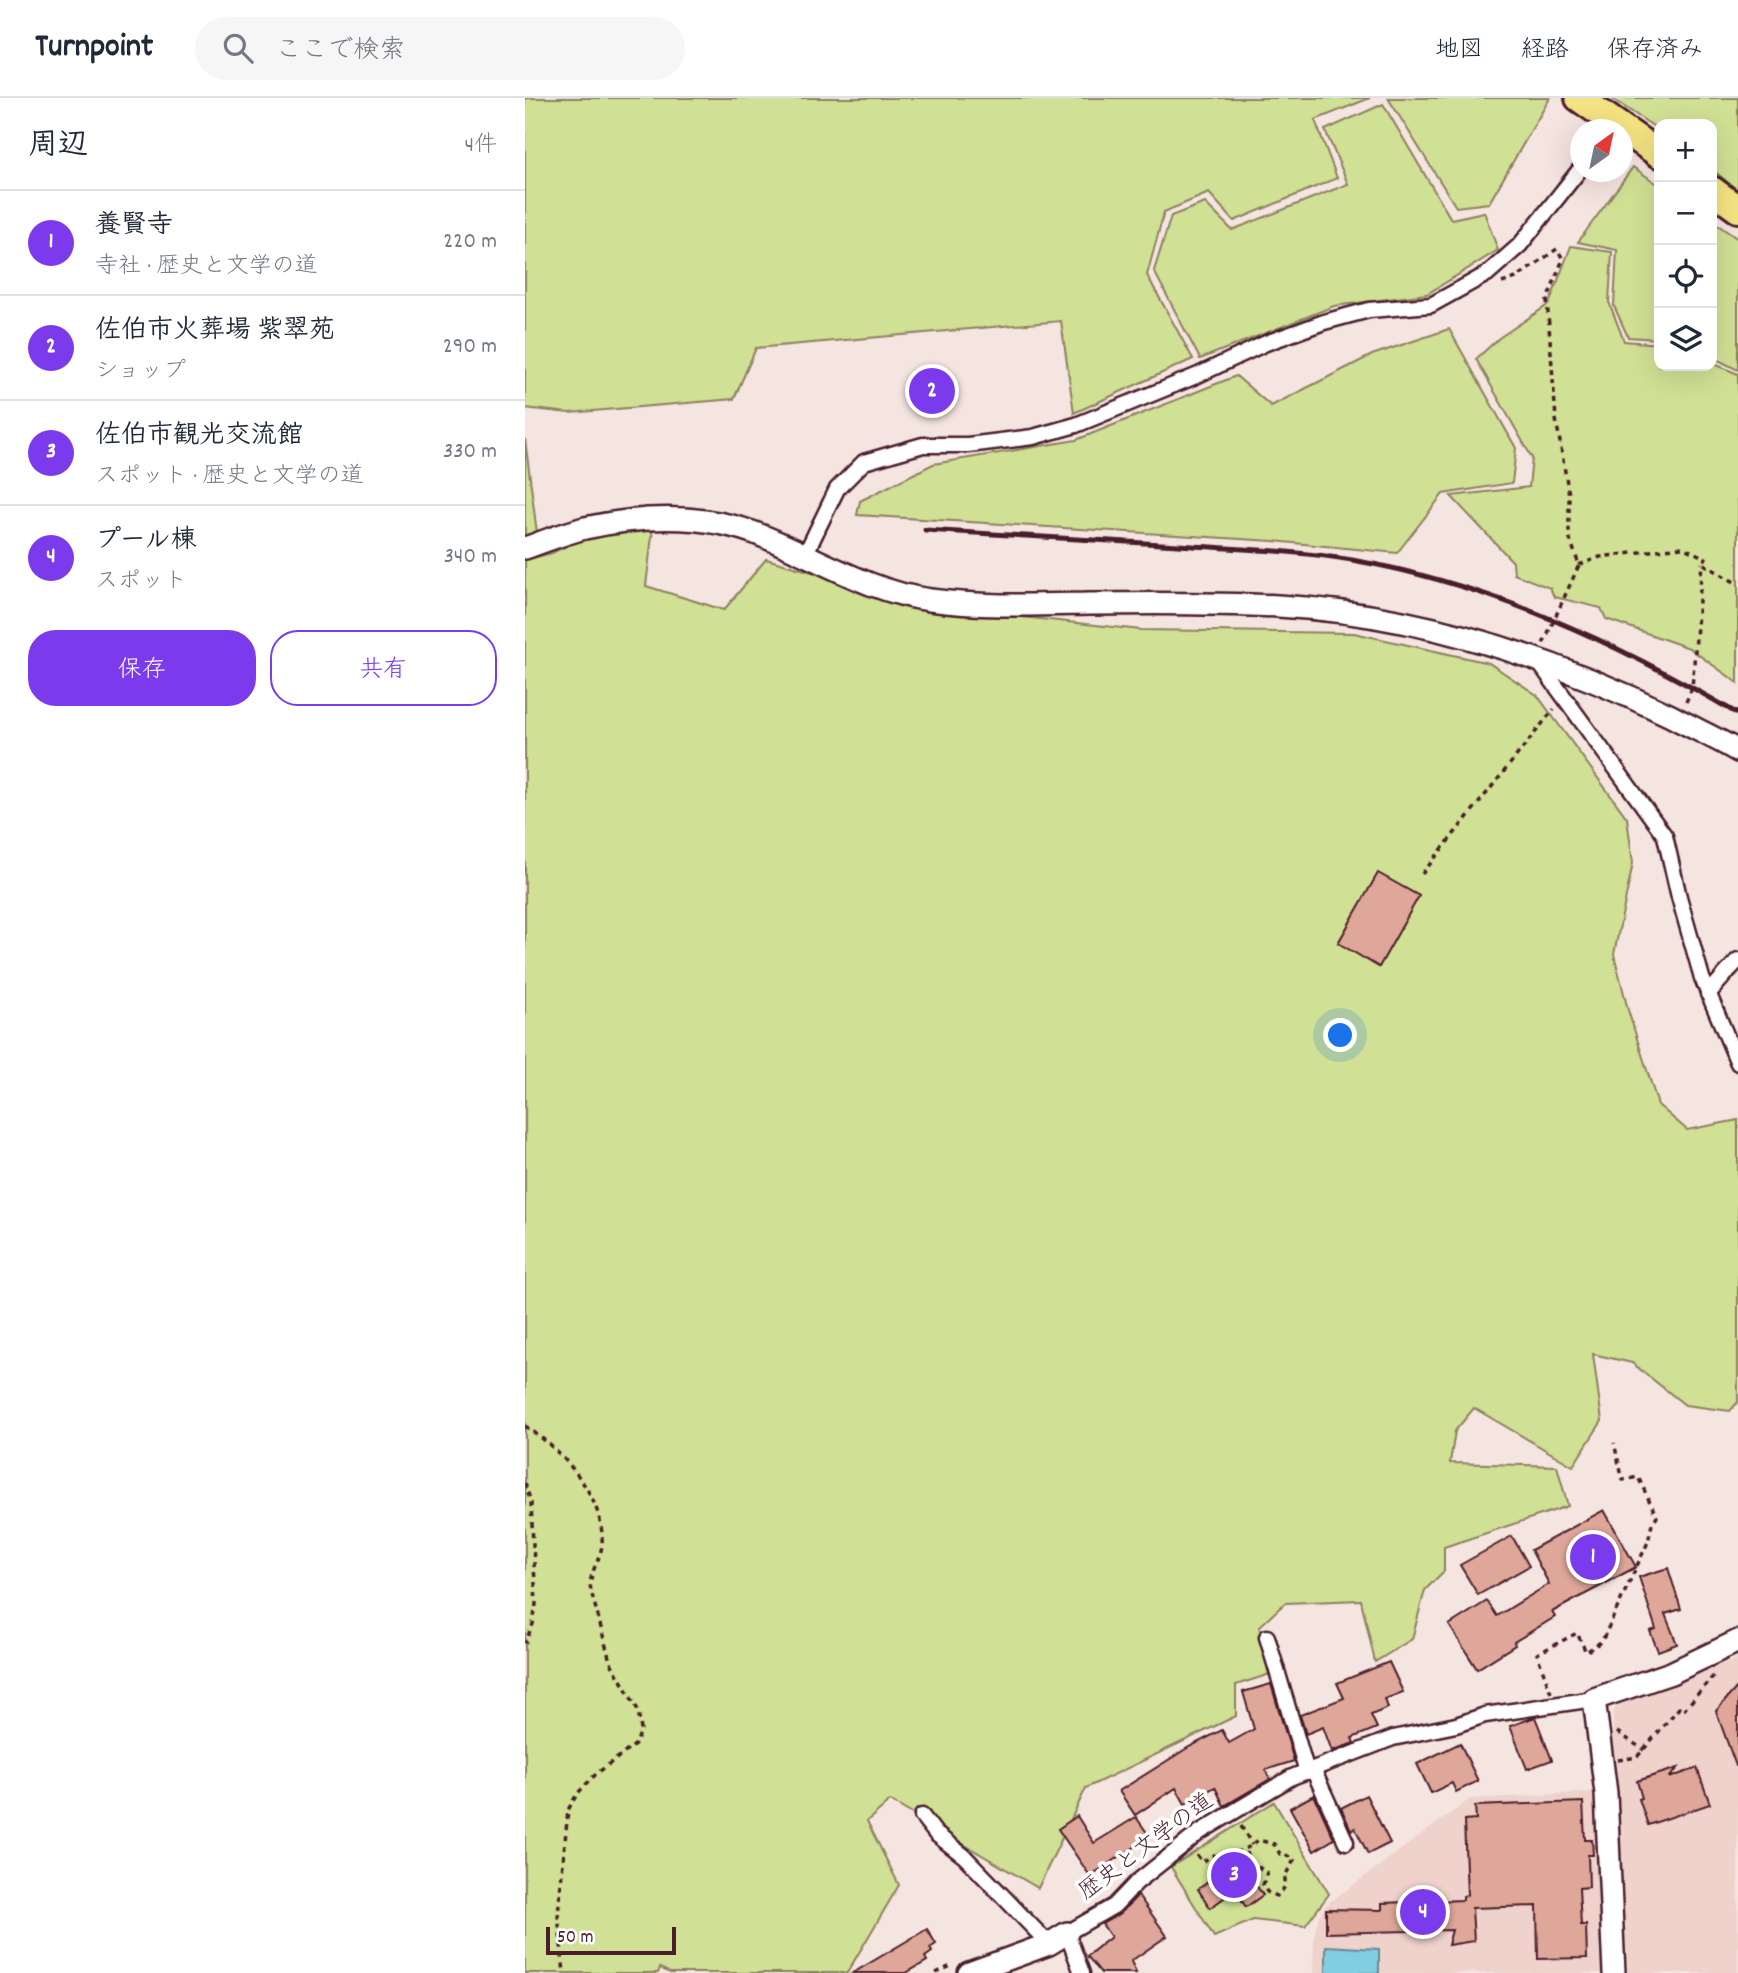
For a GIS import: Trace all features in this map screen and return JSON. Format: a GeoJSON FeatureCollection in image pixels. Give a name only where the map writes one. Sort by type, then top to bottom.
{"type":"FeatureCollection","features":[{"type":"Feature","properties":{"kind":"highway"},"geometry":{"type":"LineString","coordinates":[[1579,98],[1654,150]]}},
{"type":"Feature","properties":{"kind":"highway"},"geometry":{"type":"LineString","coordinates":[[1717,194],[1738,209]]}},
{"type":"Feature","properties":{"kind":"street"},"geometry":{"type":"LineString","coordinates":[[805,555],[837,489],[864,462],[923,445],[968,444],[1033,437],[1076,425],[1196,376],[1266,343],[1324,322],[1369,310],[1431,305],[1487,274],[1520,245],[1570,181]]}},
{"type":"Feature","properties":{"kind":"street"},"geometry":{"type":"LineString","coordinates":[[525,548],[584,528],[639,519],[684,518],[729,524],[870,584],[922,599],[973,605],[1276,606],[1348,611],[1400,621],[1536,658],[1629,696],[1738,751]]}},
{"type":"Feature","properties":{"kind":"street"},"geometry":{"type":"LineString","coordinates":[[1536,658],[1559,702],[1665,836],[1702,978],[1738,1063]]}},
{"type":"Feature","properties":{"kind":"street"},"geometry":{"type":"LineString","coordinates":[[1708,993],[1738,960]]}},
{"type":"Feature","properties":{"kind":"street"},"geometry":{"type":"LineString","coordinates":[[1267,1637],[1310,1770],[1346,1842]]}},
{"type":"Feature","properties":{"kind":"street"},"geometry":{"type":"LineString","coordinates":[[1614,1973],[1606,1793],[1594,1699],[1671,1673],[1738,1642]]}},
{"type":"Feature","properties":{"kind":"street","name":"歴史と文学の道"},"geometry":{"type":"LineString","coordinates":[[969,1973],[1058,1938],[1114,1906],[1137,1882],[1188,1842],[1292,1777],[1393,1738],[1456,1725],[1485,1715],[1594,1699]]}},
{"type":"Feature","properties":{"kind":"street"},"geometry":{"type":"LineString","coordinates":[[922,1816],[936,1834],[1058,1938],[1081,1973]]}},
{"type":"Feature","properties":{"kind":"path"},"geometry":{"type":"LineString","coordinates":[[1463,287],[1483,290],[1517,278],[1557,249],[1563,259],[1546,300],[1556,419],[1569,495],[1569,537],[1579,565],[1556,621],[1536,658]]}},
{"type":"Feature","properties":{"kind":"path"},"geometry":{"type":"LineString","coordinates":[[1579,565],[1600,557],[1682,547],[1706,558],[1702,563],[1692,688],[1677,719]]}},
{"type":"Feature","properties":{"kind":"path"},"geometry":{"type":"LineString","coordinates":[[1702,563],[1738,584]]}},
{"type":"Feature","properties":{"kind":"path"},"geometry":{"type":"LineString","coordinates":[[1422,874],[1559,702]]}},
{"type":"Feature","properties":{"kind":"path"},"geometry":{"type":"LineString","coordinates":[[525,1426],[555,1451],[583,1482],[597,1506],[602,1542],[590,1580],[591,1591],[610,1661],[638,1710],[641,1730],[636,1744],[587,1782],[570,1803],[558,1915],[564,1973]]}},
{"type":"Feature","properties":{"kind":"path"},"geometry":{"type":"LineString","coordinates":[[1553,1705],[1537,1654],[1577,1633],[1586,1651],[1602,1641],[1657,1517],[1638,1477],[1623,1480],[1614,1443]]}},
{"type":"Feature","properties":{"kind":"path"},"geometry":{"type":"LineString","coordinates":[[525,1483],[531,1503],[536,1604],[533,1624],[525,1643]]}},
{"type":"Feature","properties":{"kind":"path"},"geometry":{"type":"LineString","coordinates":[[1602,1761],[1637,1757],[1679,1708],[1683,1712],[1716,1672]]}},
{"type":"Feature","properties":{"kind":"path"},"geometry":{"type":"LineString","coordinates":[[1598,1727],[1621,1734],[1644,1750]]}},
{"type":"Feature","properties":{"kind":"path"},"geometry":{"type":"LineString","coordinates":[[1240,1824],[1252,1845]]}},
{"type":"Feature","properties":{"kind":"path"},"geometry":{"type":"LineString","coordinates":[[1188,1842],[1202,1862],[1214,1856],[1217,1861],[1228,1853],[1246,1851],[1258,1840],[1273,1844],[1280,1854],[1283,1853],[1294,1860],[1286,1875],[1285,1887],[1277,1895],[1267,1892],[1263,1885],[1267,1872],[1248,1861],[1246,1851]]}},
{"type":"Feature","properties":{"kind":"shaded area"},"geometry":{"type":"Polygon","coordinates":[[[1738,1658],[1738,1973],[1628,1973],[1613,1754],[1613,1712],[1618,1704],[1717,1663],[1738,1658]]]}},
{"type":"Feature","properties":{"kind":"shaded area"},"geometry":{"type":"Polygon","coordinates":[[[1595,1792],[1607,1973],[1313,1973],[1314,1935],[1319,1916],[1326,1905],[1470,1799],[1595,1792]]]}},
{"type":"Feature","properties":{"kind":"green space"},"geometry":{"type":"Polygon","coordinates":[[[525,98],[1370,98],[1315,120],[1337,178],[1234,221],[1209,193],[1164,212],[1147,275],[1193,359],[1074,413],[1061,321],[756,348],[734,399],[569,413],[525,408],[525,98]]]}},
{"type":"Feature","properties":{"kind":"green space"},"geometry":{"type":"Polygon","coordinates":[[[1388,98],[1550,98],[1489,203],[1456,207],[1388,98]]]}},
{"type":"Feature","properties":{"kind":"green space"},"geometry":{"type":"Polygon","coordinates":[[[1611,98],[1738,98],[1738,191],[1717,173],[1717,119],[1654,119],[1654,127],[1611,98]]]}},
{"type":"Feature","properties":{"kind":"green space"},"geometry":{"type":"Polygon","coordinates":[[[1383,104],[1451,219],[1484,212],[1498,250],[1427,294],[1334,306],[1200,359],[1154,271],[1171,216],[1205,203],[1232,230],[1348,184],[1325,130],[1383,104]]]}},
{"type":"Feature","properties":{"kind":"green space"},"geometry":{"type":"Polygon","coordinates":[[[1633,167],[1654,182],[1654,339],[1628,337],[1614,306],[1617,250],[1578,242],[1622,182],[1633,182],[1633,167]]]}},
{"type":"Feature","properties":{"kind":"green space"},"geometry":{"type":"Polygon","coordinates":[[[1717,224],[1738,239],[1738,370],[1717,360],[1717,224]]]}},
{"type":"Feature","properties":{"kind":"green space"},"geometry":{"type":"Polygon","coordinates":[[[1571,246],[1612,252],[1609,302],[1624,341],[1654,344],[1654,371],[1717,371],[1717,365],[1738,374],[1738,683],[1689,648],[1606,619],[1601,608],[1554,597],[1550,588],[1514,574],[1513,562],[1451,496],[1529,487],[1532,458],[1476,359],[1499,338],[1549,304],[1571,246]]]}},
{"type":"Feature","properties":{"kind":"green space"},"geometry":{"type":"Polygon","coordinates":[[[1449,329],[1516,448],[1512,483],[1443,494],[1397,553],[1273,541],[857,515],[860,501],[933,464],[1076,440],[1236,376],[1271,406],[1372,355],[1449,329]]]}},
{"type":"Feature","properties":{"kind":"green space"},"geometry":{"type":"Polygon","coordinates":[[[525,439],[537,533],[525,535],[525,439]]]}},
{"type":"Feature","properties":{"kind":"green space"},"geometry":{"type":"Polygon","coordinates":[[[653,527],[646,586],[724,610],[766,559],[869,588],[986,613],[1141,630],[1354,633],[1489,663],[1537,695],[1627,818],[1633,863],[1614,954],[1628,1010],[1658,1105],[1687,1130],[1738,1120],[1738,1402],[1730,1411],[1685,1405],[1632,1363],[1593,1354],[1602,1421],[1573,1466],[1474,1408],[1455,1431],[1450,1463],[1557,1466],[1568,1506],[1444,1547],[1444,1571],[1425,1590],[1412,1639],[1375,1662],[1361,1600],[1285,1603],[1259,1627],[1270,1674],[1236,1685],[1236,1716],[1086,1788],[1038,1888],[890,1801],[867,1821],[899,1885],[847,1973],[670,1973],[660,1968],[658,1973],[525,1973],[525,560],[552,553],[586,536],[653,527]]]}},
{"type":"Feature","properties":{"kind":"green space"},"geometry":{"type":"Polygon","coordinates":[[[1274,1802],[1329,1894],[1305,1926],[1253,1920],[1214,1937],[1171,1867],[1274,1802]]]}},
{"type":"Feature","properties":{"kind":"water"},"geometry":{"type":"Polygon","coordinates":[[[1326,1946],[1379,1949],[1379,1973],[1326,1973],[1326,1946]]]}},
{"type":"Feature","properties":{"kind":"building"},"geometry":{"type":"Polygon","coordinates":[[[1378,873],[1419,896],[1379,967],[1338,943],[1378,873]]]}},
{"type":"Feature","properties":{"kind":"building"},"geometry":{"type":"Polygon","coordinates":[[[1604,1510],[1636,1567],[1552,1612],[1555,1617],[1477,1669],[1449,1625],[1487,1601],[1497,1616],[1549,1584],[1531,1550],[1604,1510]]]}},
{"type":"Feature","properties":{"kind":"building"},"geometry":{"type":"Polygon","coordinates":[[[1512,1536],[1529,1566],[1478,1595],[1460,1565],[1512,1536]]]}},
{"type":"Feature","properties":{"kind":"building"},"geometry":{"type":"Polygon","coordinates":[[[1668,1568],[1681,1609],[1665,1614],[1677,1644],[1658,1651],[1650,1631],[1656,1629],[1639,1577],[1668,1568]]]}},
{"type":"Feature","properties":{"kind":"building"},"geometry":{"type":"Polygon","coordinates":[[[1389,1662],[1403,1692],[1385,1699],[1388,1708],[1371,1715],[1377,1728],[1352,1738],[1354,1743],[1332,1751],[1323,1727],[1306,1734],[1300,1715],[1344,1698],[1337,1683],[1389,1662]]]}},
{"type":"Feature","properties":{"kind":"building"},"geometry":{"type":"Polygon","coordinates":[[[1271,1684],[1294,1761],[1265,1770],[1270,1779],[1224,1806],[1215,1787],[1185,1804],[1176,1788],[1135,1815],[1119,1791],[1189,1747],[1222,1730],[1229,1743],[1254,1729],[1243,1692],[1271,1684]]]}},
{"type":"Feature","properties":{"kind":"building"},"geometry":{"type":"Polygon","coordinates":[[[1738,1686],[1738,1766],[1736,1766],[1716,1711],[1738,1686]]]}},
{"type":"Feature","properties":{"kind":"building"},"geometry":{"type":"Polygon","coordinates":[[[1535,1717],[1552,1760],[1527,1769],[1510,1726],[1535,1717]]]}},
{"type":"Feature","properties":{"kind":"building"},"geometry":{"type":"Polygon","coordinates":[[[1460,1743],[1478,1781],[1456,1792],[1452,1783],[1431,1793],[1417,1764],[1460,1743]]]}},
{"type":"Feature","properties":{"kind":"building"},"geometry":{"type":"Polygon","coordinates":[[[1678,1768],[1669,1778],[1697,1768],[1710,1804],[1648,1825],[1639,1799],[1642,1798],[1637,1781],[1678,1768]]]}},
{"type":"Feature","properties":{"kind":"building"},"geometry":{"type":"Polygon","coordinates":[[[1314,1795],[1334,1839],[1314,1851],[1290,1808],[1314,1795]]]}},
{"type":"Feature","properties":{"kind":"building"},"geometry":{"type":"Polygon","coordinates":[[[1366,1795],[1390,1843],[1368,1854],[1355,1828],[1351,1830],[1341,1808],[1366,1795]]]}},
{"type":"Feature","properties":{"kind":"building"},"geometry":{"type":"Polygon","coordinates":[[[1583,1802],[1585,1840],[1592,1840],[1593,1855],[1588,1855],[1589,1887],[1579,1888],[1581,1925],[1586,1925],[1587,1958],[1538,1959],[1537,1906],[1472,1908],[1474,1941],[1448,1945],[1452,1930],[1326,1933],[1326,1909],[1382,1910],[1382,1903],[1463,1900],[1463,1896],[1467,1895],[1464,1820],[1476,1819],[1475,1806],[1583,1802]]]}},
{"type":"Feature","properties":{"kind":"building"},"geometry":{"type":"Polygon","coordinates":[[[1077,1816],[1094,1843],[1136,1817],[1150,1837],[1090,1876],[1058,1829],[1077,1816]]]}},
{"type":"Feature","properties":{"kind":"building"},"geometry":{"type":"Polygon","coordinates":[[[1239,1861],[1263,1895],[1246,1907],[1235,1890],[1210,1908],[1198,1889],[1239,1861]]]}},
{"type":"Feature","properties":{"kind":"building"},"geometry":{"type":"Polygon","coordinates":[[[1138,1895],[1167,1936],[1131,1961],[1136,1973],[1101,1973],[1087,1956],[1111,1937],[1102,1924],[1121,1913],[1138,1895]]]}},
{"type":"Feature","properties":{"kind":"building"},"geometry":{"type":"Polygon","coordinates":[[[927,1929],[936,1944],[930,1948],[932,1952],[925,1957],[927,1961],[906,1973],[853,1973],[927,1929]]]}},
{"type":"Feature","properties":{"kind":"railway"},"geometry":{"type":"LineString","coordinates":[[925,530],[1287,552],[1352,560],[1403,571],[1454,584],[1552,619],[1646,663],[1738,714]]}},
{"type":"Feature","properties":{"kind":"place","name":"佐伯市火葬場 紫翠苑"},"geometry":{"type":"Point","coordinates":[932,391]}},
{"type":"Feature","properties":{"kind":"place","name":"養賢寺"},"geometry":{"type":"Point","coordinates":[1593,1557]}},
{"type":"Feature","properties":{"kind":"place","name":"佐伯市観光交流館"},"geometry":{"type":"Point","coordinates":[1234,1875]}},
{"type":"Feature","properties":{"kind":"place","name":"プール棟"},"geometry":{"type":"Point","coordinates":[1423,1912]}}]}
